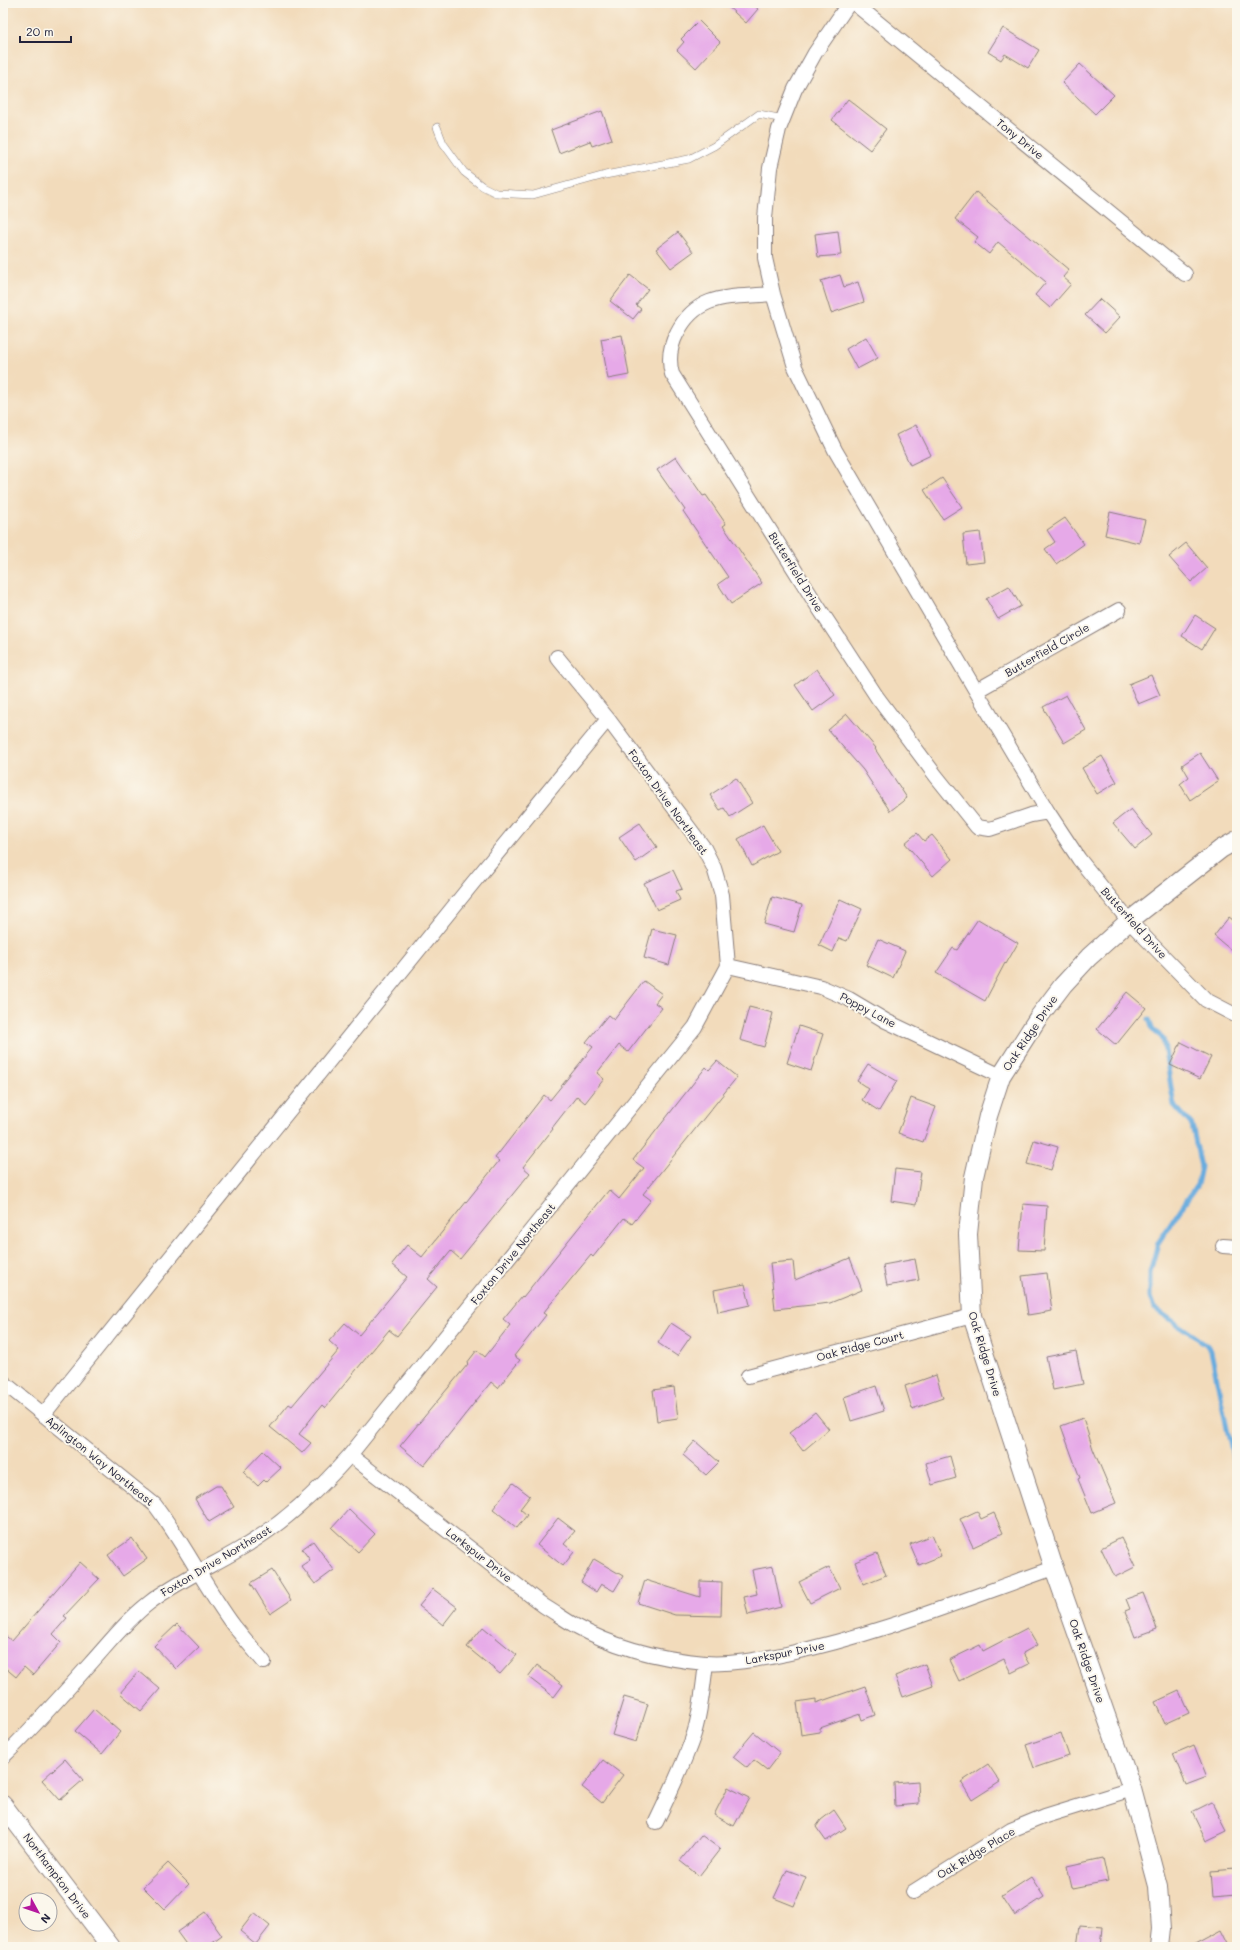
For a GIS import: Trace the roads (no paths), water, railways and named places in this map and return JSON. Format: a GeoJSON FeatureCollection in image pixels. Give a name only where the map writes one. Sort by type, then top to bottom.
{"type":"FeatureCollection","features":[{"type":"Feature","properties":{"kind":"street","name":"Butterfield Drive"},"geometry":{"type":"LineString","coordinates":[[849,3],[815,53],[798,83],[783,119],[770,168],[765,218],[765,258],[773,294],[795,367],[835,450],[1048,812],[1079,859],[1129,921],[1206,1000],[1237,1016]]}},
{"type":"Feature","properties":{"kind":"street","name":"Tony Drive"},"geometry":{"type":"LineString","coordinates":[[854,3],[1185,274]]}},
{"type":"Feature","properties":{"kind":"street","name":"Butterfield Drive"},"geometry":{"type":"LineString","coordinates":[[773,294],[721,298],[700,305],[689,315],[672,343],[670,350],[670,366],[672,374],[813,599],[873,690],[936,776],[977,827],[990,830],[1031,815],[1048,812]]}},
{"type":"Feature","properties":{"kind":"street","name":"Butterfield Circle"},"geometry":{"type":"LineString","coordinates":[[976,691],[1119,610]]}},
{"type":"Feature","properties":{"kind":"street","name":"Foxton Drive Northeast"},"geometry":{"type":"LineString","coordinates":[[3,1756],[64,1693],[120,1630],[147,1604],[165,1590],[241,1548],[289,1516],[320,1489],[350,1455],[695,1027],[728,966],[722,895],[714,868],[704,848],[608,719],[557,657]]}},
{"type":"Feature","properties":{"kind":"street"},"geometry":{"type":"LineString","coordinates":[[43,1415],[608,719]]}},
{"type":"Feature","properties":{"kind":"street","name":"Oak Ridge Drive"},"geometry":{"type":"LineString","coordinates":[[1159,1947],[1161,1930],[1158,1886],[1132,1789],[1054,1568],[972,1316],[968,1234],[974,1177],[988,1116],[1001,1076],[1038,1018],[1063,984],[1089,957],[1129,921],[1221,849],[1237,840]]}},
{"type":"Feature","properties":{"kind":"street","name":"Poppy Lane"},"geometry":{"type":"LineString","coordinates":[[728,966],[821,987],[849,999],[886,1021],[1001,1076]]}},
{"type":"Feature","properties":{"kind":"street","name":"Oak Ridge Court"},"geometry":{"type":"LineString","coordinates":[[748,1376],[972,1316]]}},
{"type":"Feature","properties":{"kind":"street","name":"Aplington Way Northeast"},"geometry":{"type":"LineString","coordinates":[[3,1382],[155,1505],[173,1529],[198,1572],[234,1626],[264,1662]]}},
{"type":"Feature","properties":{"kind":"street","name":"Larkspur Drive"},"geometry":{"type":"LineString","coordinates":[[350,1455],[544,1606],[575,1626],[610,1642],[653,1655],[706,1663],[752,1660],[816,1648],[869,1634],[1054,1568]]}},
{"type":"Feature","properties":{"kind":"street"},"geometry":{"type":"LineString","coordinates":[[656,1822],[674,1786],[694,1733],[702,1696],[706,1663]]}},
{"type":"Feature","properties":{"kind":"street","name":"Oak Ridge Place"},"geometry":{"type":"LineString","coordinates":[[913,1892],[1011,1830],[1045,1816],[1132,1789]]}},
{"type":"Feature","properties":{"kind":"street","name":"Northampton Drive"},"geometry":{"type":"LineString","coordinates":[[3,1805],[111,1947]]}},
{"type":"Feature","properties":{"kind":"lane"},"geometry":{"type":"LineString","coordinates":[[437,127],[443,143],[464,172],[482,186],[496,193],[533,195],[605,175],[688,159],[714,146],[758,114],[783,119]]}},
{"type":"Feature","properties":{"kind":"waterway"},"geometry":{"type":"LineString","coordinates":[[1149,1019],[1153,1030],[1163,1038],[1174,1105],[1192,1125],[1201,1167],[1197,1185],[1158,1243],[1150,1272],[1150,1297],[1154,1308],[1206,1344],[1211,1351],[1237,1477]]}}]}
